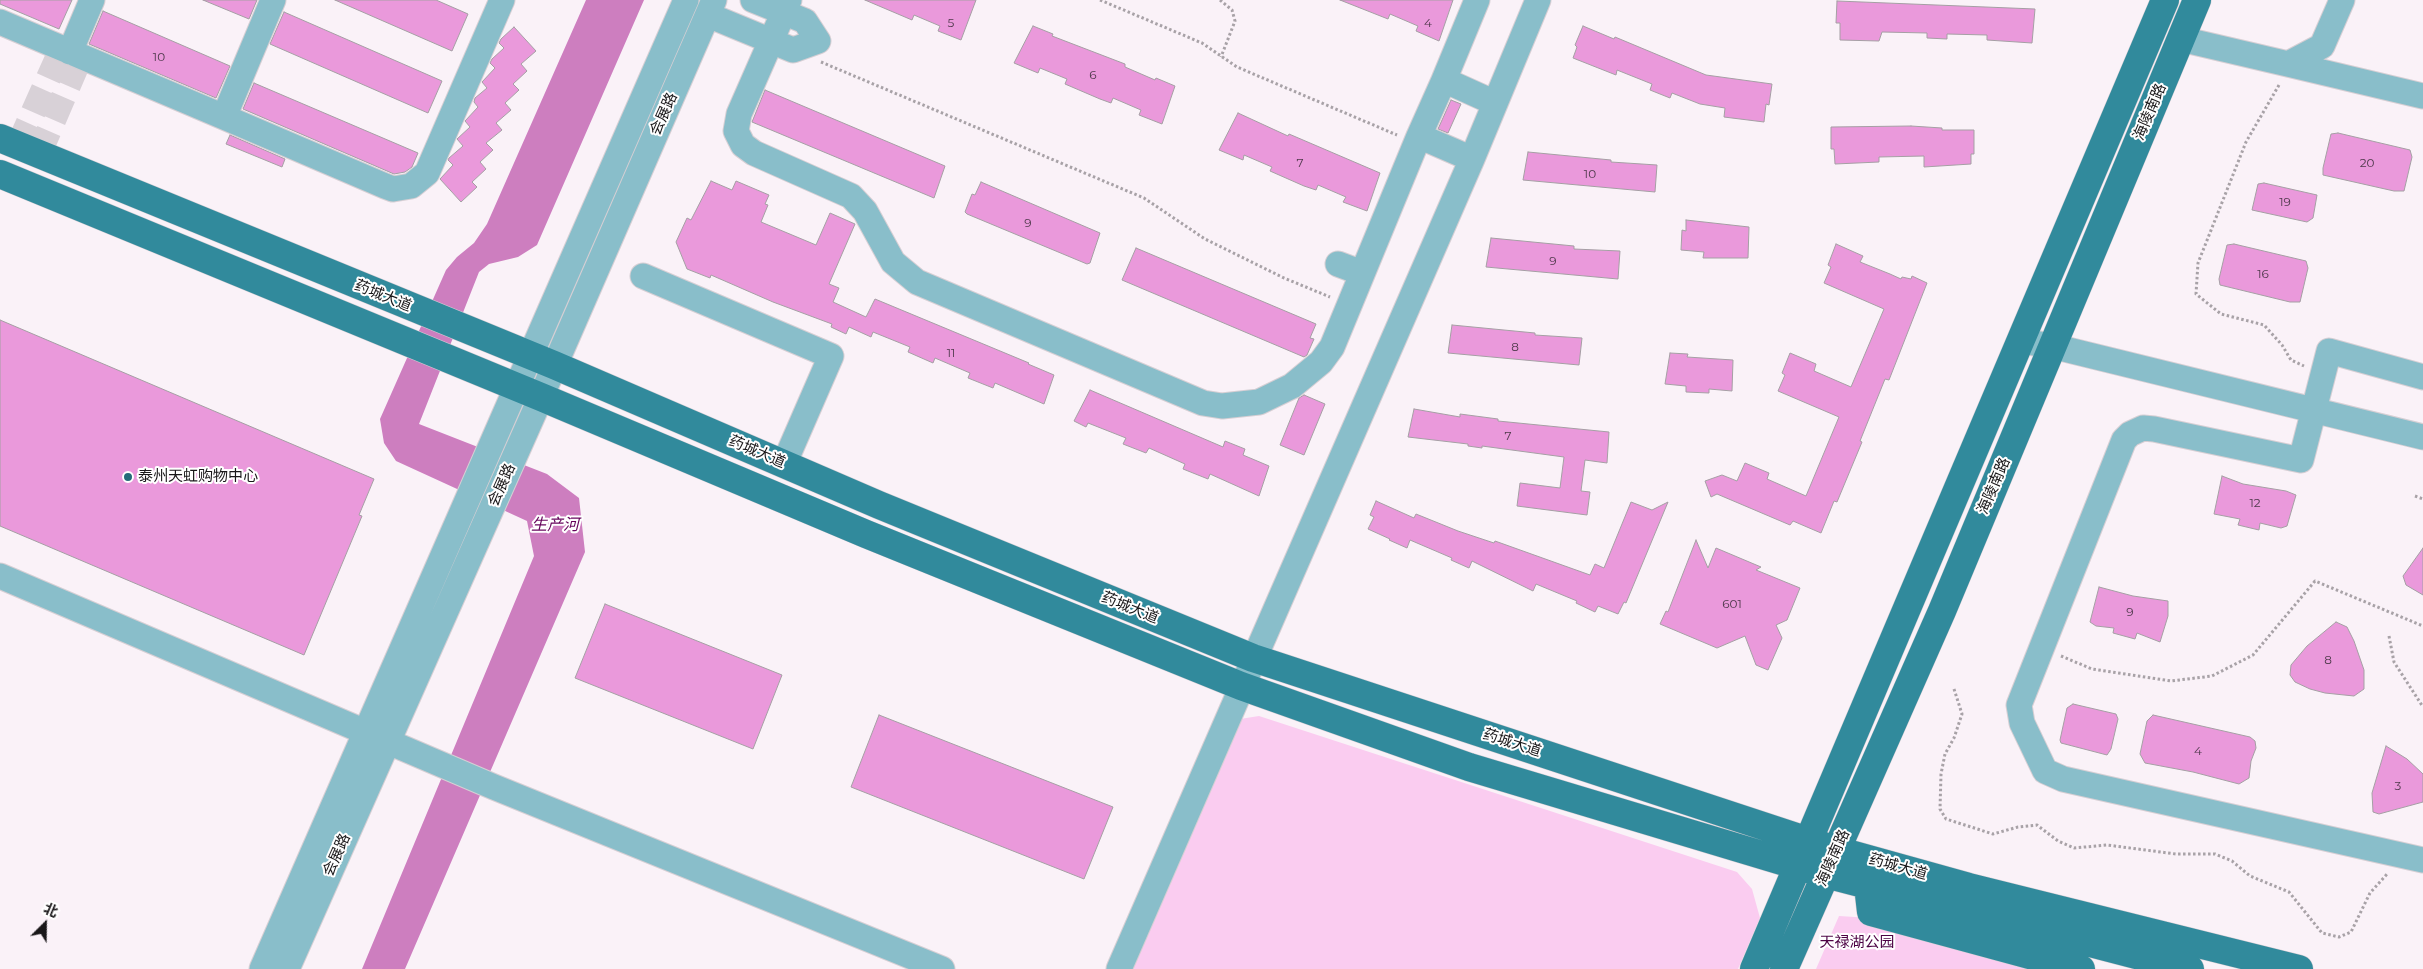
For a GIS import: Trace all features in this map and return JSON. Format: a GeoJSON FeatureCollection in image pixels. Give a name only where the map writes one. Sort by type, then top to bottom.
{"type":"FeatureCollection","features":[{"type":"Feature","properties":{"kind":"main road","name":"海陵南路"},"geometry":{"type":"LineString","coordinates":[[1754,969],[1810,841],[2165,0]]}},
{"type":"Feature","properties":{"kind":"main road","name":"海陵南路"},"geometry":{"type":"LineString","coordinates":[[1784,969],[1942,612],[2197,0]]}},
{"type":"Feature","properties":{"kind":"main road","name":"药城大道"},"geometry":{"type":"LineString","coordinates":[[0,138],[542,361],[784,464],[1253,658],[1810,841],[1831,862],[1868,886],[2190,969]]}},
{"type":"Feature","properties":{"kind":"main road","name":"药城大道"},"geometry":{"type":"LineString","coordinates":[[0,174],[866,534],[1241,686],[1469,767],[1799,866],[1831,862],[1969,887],[2299,969]]}},
{"type":"Feature","properties":{"kind":"main road"},"geometry":{"type":"LineString","coordinates":[[1868,886],[1871,912],[2081,969]]}},
{"type":"Feature","properties":{"kind":"street"},"geometry":{"type":"LineString","coordinates":[[70,52],[92,0]]}},
{"type":"Feature","properties":{"kind":"street"},"geometry":{"type":"LineString","coordinates":[[224,117],[273,0]]}},
{"type":"Feature","properties":{"kind":"street"},"geometry":{"type":"LineString","coordinates":[[0,22],[384,186],[394,188],[411,186],[427,173],[502,0]]}},
{"type":"Feature","properties":{"kind":"street","name":"会展路"},"geometry":{"type":"LineString","coordinates":[[262,969],[377,736],[529,393],[686,0]]}},
{"type":"Feature","properties":{"kind":"street"},"geometry":{"type":"LineString","coordinates":[[711,7],[782,45],[818,41],[805,21],[786,6],[753,0]]}},
{"type":"Feature","properties":{"kind":"street"},"geometry":{"type":"LineString","coordinates":[[786,6],[782,45],[739,114],[736,131],[739,139],[754,153],[851,196],[865,211],[893,262],[917,282],[1203,403],[1222,406],[1259,402],[1276,395],[1307,375],[1332,347],[1477,0]]}},
{"type":"Feature","properties":{"kind":"street"},"geometry":{"type":"LineString","coordinates":[[1119,969],[1253,658],[1472,160],[1538,0]]}},
{"type":"Feature","properties":{"kind":"street"},"geometry":{"type":"LineString","coordinates":[[2287,75],[2322,46],[2342,0]]}},
{"type":"Feature","properties":{"kind":"street","name":"会展路"},"geometry":{"type":"LineString","coordinates":[[542,361],[711,7]]}},
{"type":"Feature","properties":{"kind":"street"},"geometry":{"type":"LineString","coordinates":[[2180,39],[2287,75],[2423,96]]}},
{"type":"Feature","properties":{"kind":"street"},"geometry":{"type":"LineString","coordinates":[[1444,80],[1495,103]]}},
{"type":"Feature","properties":{"kind":"street"},"geometry":{"type":"LineString","coordinates":[[1419,136],[1472,160]]}},
{"type":"Feature","properties":{"kind":"street"},"geometry":{"type":"LineString","coordinates":[[1338,264],[1362,273]]}},
{"type":"Feature","properties":{"kind":"street"},"geometry":{"type":"LineString","coordinates":[[643,276],[831,356],[784,464]]}},
{"type":"Feature","properties":{"kind":"street"},"geometry":{"type":"LineString","coordinates":[[2021,341],[2052,346],[2423,437]]}},
{"type":"Feature","properties":{"kind":"street"},"geometry":{"type":"LineString","coordinates":[[2414,858],[2063,779],[2045,772],[2022,723],[2019,705],[2124,440],[2137,430],[2148,428],[2301,460],[2329,351],[2423,377]]}},
{"type":"Feature","properties":{"kind":"street"},"geometry":{"type":"LineString","coordinates":[[0,576],[494,787],[942,969]]}},
{"type":"Feature","properties":{"kind":"street","name":"会展路"},"geometry":{"type":"LineString","coordinates":[[287,969],[377,736]]}},
{"type":"Feature","properties":{"kind":"path"},"geometry":{"type":"LineString","coordinates":[[1100,0],[1202,43],[1237,67],[1392,134],[1419,136]]}},
{"type":"Feature","properties":{"kind":"path"},"geometry":{"type":"LineString","coordinates":[[1220,0],[1232,10],[1235,21],[1222,56]]}},
{"type":"Feature","properties":{"kind":"path"},"geometry":{"type":"LineString","coordinates":[[782,45],[1144,198],[1204,239],[1284,278],[1349,305]]}},
{"type":"Feature","properties":{"kind":"path"},"geometry":{"type":"LineString","coordinates":[[2287,75],[2277,84],[2246,142],[2198,263],[2196,294],[2221,314],[2264,325],[2282,345],[2291,360],[2323,375]]}},
{"type":"Feature","properties":{"kind":"path"},"geometry":{"type":"LineString","coordinates":[[2415,496],[2423,499]]}},
{"type":"Feature","properties":{"kind":"path"},"geometry":{"type":"LineString","coordinates":[[2054,653],[2092,669],[2171,680],[2212,676],[2253,655],[2315,581],[2423,626]]}},
{"type":"Feature","properties":{"kind":"path"},"geometry":{"type":"LineString","coordinates":[[2389,636],[2394,662],[2423,707]]}},
{"type":"Feature","properties":{"kind":"path"},"geometry":{"type":"LineString","coordinates":[[1954,689],[1962,714],[1954,738],[1945,754],[1941,774],[1940,809],[1946,819],[1992,834],[2018,827],[2037,825],[2058,841],[2074,848],[2107,845],[2176,854],[2203,852],[2215,854],[2232,861],[2250,876],[2288,892],[2322,933],[2339,936],[2351,932],[2370,893],[2414,858]]}},
{"type":"Feature","properties":{"kind":"green space"},"geometry":{"type":"Polygon","coordinates":[[[1259,716],[1737,872],[1752,889],[1760,918],[1738,969],[1133,969],[1240,719],[1259,716]]]}},
{"type":"Feature","properties":{"kind":"green space","name":"天禄湖公园"},"geometry":{"type":"Polygon","coordinates":[[[1839,916],[1887,919],[2067,969],[1816,969],[1839,916]]]}},
{"type":"Feature","properties":{"kind":"water","name":"生产河"},"geometry":{"type":"Polygon","coordinates":[[[586,0],[644,0],[537,245],[518,257],[489,264],[479,272],[419,424],[547,474],[579,498],[585,552],[405,969],[362,969],[534,556],[527,521],[396,461],[384,443],[380,419],[446,270],[457,257],[474,243],[487,224],[586,0]]]}},
{"type":"Feature","properties":{"kind":"building"},"geometry":{"type":"Polygon","coordinates":[[[0,0],[72,0],[59,29],[0,4],[0,0]]]}},
{"type":"Feature","properties":{"kind":"building"},"geometry":{"type":"Polygon","coordinates":[[[203,0],[257,0],[249,19],[203,0]]]}},
{"type":"Feature","properties":{"kind":"building"},"geometry":{"type":"Polygon","coordinates":[[[335,0],[436,0],[468,14],[452,51],[335,0]]]}},
{"type":"Feature","properties":{"kind":"building"},"geometry":{"type":"Polygon","coordinates":[[[865,0],[976,0],[961,40],[938,31],[940,26],[914,15],[912,20],[865,0]]]}},
{"type":"Feature","properties":{"kind":"building"},"geometry":{"type":"Polygon","coordinates":[[[1340,0],[1453,0],[1439,41],[1416,31],[1418,26],[1390,14],[1388,19],[1340,0]]]}},
{"type":"Feature","properties":{"kind":"building"},"geometry":{"type":"Polygon","coordinates":[[[1837,1],[2035,9],[2032,43],[1987,40],[1987,35],[1947,34],[1947,39],[1927,38],[1927,33],[1882,32],[1879,41],[1840,40],[1840,23],[1836,23],[1837,1]]]}},
{"type":"Feature","properties":{"kind":"building"},"geometry":{"type":"Polygon","coordinates":[[[103,11],[230,66],[216,98],[89,44],[103,11]]]}},
{"type":"Feature","properties":{"kind":"building"},"geometry":{"type":"Polygon","coordinates":[[[284,12],[442,81],[428,113],[270,44],[284,12]]]}},
{"type":"Feature","properties":{"kind":"building"},"geometry":{"type":"Polygon","coordinates":[[[1033,26],[1053,34],[1052,36],[1125,64],[1125,67],[1155,80],[1156,78],[1175,86],[1162,124],[1139,115],[1141,110],[1113,98],[1111,103],[1065,84],[1067,79],[1040,68],[1038,73],[1014,63],[1033,26]]]}},
{"type":"Feature","properties":{"kind":"building"},"geometry":{"type":"Polygon","coordinates":[[[1583,26],[1614,39],[1615,37],[1706,75],[1772,84],[1769,105],[1766,104],[1764,122],[1724,117],[1725,108],[1700,104],[1672,93],[1670,98],[1650,90],[1652,84],[1617,70],[1616,75],[1573,58],[1577,47],[1575,45],[1583,26]]]}},
{"type":"Feature","properties":{"kind":"building"},"geometry":{"type":"Polygon","coordinates":[[[514,27],[536,51],[521,64],[527,71],[513,84],[519,90],[505,103],[511,110],[496,123],[502,130],[486,143],[493,150],[480,162],[486,169],[472,182],[477,187],[461,202],[440,179],[453,165],[448,160],[449,158],[463,146],[457,139],[470,127],[465,121],[478,107],[474,102],[475,98],[487,88],[482,82],[495,68],[490,63],[492,59],[504,48],[499,43],[514,27]]]}},
{"type":"Feature","properties":{"kind":"building"},"geometry":{"type":"Polygon","coordinates":[[[254,83],[418,153],[412,167],[405,172],[394,174],[243,109],[254,83]]]}},
{"type":"Feature","properties":{"kind":"building"},"geometry":{"type":"Polygon","coordinates":[[[765,90],[945,166],[934,198],[752,122],[765,90]]]}},
{"type":"Feature","properties":{"kind":"building"},"geometry":{"type":"Polygon","coordinates":[[[1451,100],[1461,104],[1448,133],[1438,129],[1451,100]]]}},
{"type":"Feature","properties":{"kind":"building"},"geometry":{"type":"Polygon","coordinates":[[[1238,113],[1288,136],[1289,134],[1380,173],[1367,211],[1343,202],[1346,197],[1318,185],[1316,190],[1304,186],[1270,171],[1272,167],[1244,155],[1243,160],[1219,150],[1238,113]]]}},
{"type":"Feature","properties":{"kind":"building"},"geometry":{"type":"Polygon","coordinates":[[[1911,126],[1942,128],[1942,130],[1974,130],[1974,154],[1971,154],[1971,164],[1924,167],[1924,156],[1879,157],[1879,162],[1835,164],[1834,149],[1831,149],[1831,127],[1911,126]]]}},
{"type":"Feature","properties":{"kind":"building"},"geometry":{"type":"Polygon","coordinates":[[[2338,133],[2410,150],[2412,157],[2404,191],[2394,191],[2323,175],[2331,134],[2338,133]]]}},
{"type":"Feature","properties":{"kind":"building"},"geometry":{"type":"Polygon","coordinates":[[[230,135],[285,159],[282,167],[226,144],[230,135]]]}},
{"type":"Feature","properties":{"kind":"building"},"geometry":{"type":"Polygon","coordinates":[[[1528,152],[1611,160],[1611,162],[1657,165],[1655,192],[1523,180],[1528,152]]]}},
{"type":"Feature","properties":{"kind":"building"},"geometry":{"type":"Polygon","coordinates":[[[711,181],[732,190],[736,181],[769,195],[765,204],[768,205],[761,222],[816,245],[830,213],[855,224],[829,284],[839,288],[833,302],[866,317],[875,299],[1054,375],[1044,404],[995,383],[993,388],[968,378],[970,373],[935,358],[933,363],[908,352],[910,347],[873,332],[871,337],[849,327],[846,334],[831,327],[832,324],[773,302],[711,275],[710,278],[687,269],[676,242],[687,218],[691,220],[711,181]]]}},
{"type":"Feature","properties":{"kind":"building"},"geometry":{"type":"Polygon","coordinates":[[[981,182],[1100,233],[1090,263],[1087,264],[967,214],[965,212],[972,194],[975,195],[981,182]]]}},
{"type":"Feature","properties":{"kind":"building"},"geometry":{"type":"Polygon","coordinates":[[[2264,183],[2317,195],[2313,218],[2307,222],[2252,210],[2258,184],[2264,183]]]}},
{"type":"Feature","properties":{"kind":"building"},"geometry":{"type":"Polygon","coordinates":[[[1686,220],[1749,227],[1748,258],[1703,258],[1704,252],[1681,250],[1682,230],[1686,231],[1686,220]]]}},
{"type":"Feature","properties":{"kind":"building"},"geometry":{"type":"Polygon","coordinates":[[[1491,238],[1574,246],[1574,249],[1620,251],[1618,279],[1486,267],[1491,238]]]}},
{"type":"Feature","properties":{"kind":"building"},"geometry":{"type":"Polygon","coordinates":[[[1836,244],[1863,256],[1860,262],[1901,279],[1902,277],[1911,279],[1912,276],[1927,283],[1889,380],[1885,379],[1860,441],[1862,442],[1837,502],[1834,501],[1821,533],[1793,521],[1790,525],[1717,494],[1711,497],[1705,481],[1722,475],[1737,481],[1745,463],[1769,473],[1767,479],[1806,496],[1839,417],[1778,391],[1785,375],[1782,373],[1790,353],[1816,364],[1814,371],[1851,387],[1884,309],[1824,283],[1831,267],[1828,265],[1836,244]]]}},
{"type":"Feature","properties":{"kind":"building"},"geometry":{"type":"Polygon","coordinates":[[[2234,244],[2306,261],[2308,268],[2300,302],[2290,302],[2220,285],[2219,279],[2227,245],[2234,244]]]}},
{"type":"Feature","properties":{"kind":"building"},"geometry":{"type":"Polygon","coordinates":[[[1136,248],[1316,324],[1310,338],[1314,339],[1307,355],[1304,357],[1122,280],[1136,248]]]}},
{"type":"Feature","properties":{"kind":"building","name":"泰州天虹购物中心"},"geometry":{"type":"Polygon","coordinates":[[[0,320],[374,479],[359,515],[362,516],[304,655],[0,526],[0,320]]]}},
{"type":"Feature","properties":{"kind":"building"},"geometry":{"type":"Polygon","coordinates":[[[1452,325],[1535,333],[1535,335],[1582,338],[1579,365],[1448,353],[1452,325]]]}},
{"type":"Feature","properties":{"kind":"building"},"geometry":{"type":"Polygon","coordinates":[[[1670,353],[1688,354],[1687,357],[1733,360],[1732,391],[1709,389],[1709,393],[1686,392],[1686,386],[1665,384],[1670,353]]]}},
{"type":"Feature","properties":{"kind":"building"},"geometry":{"type":"Polygon","coordinates":[[[1090,390],[1223,447],[1225,441],[1245,449],[1243,455],[1269,466],[1259,496],[1210,474],[1208,479],[1183,469],[1185,464],[1149,448],[1146,453],[1123,444],[1126,438],[1088,423],[1086,427],[1074,421],[1090,390]]]}},
{"type":"Feature","properties":{"kind":"building"},"geometry":{"type":"Polygon","coordinates":[[[1304,395],[1325,404],[1304,455],[1280,445],[1299,398],[1304,395]]]}},
{"type":"Feature","properties":{"kind":"building"},"geometry":{"type":"Polygon","coordinates":[[[1414,409],[1460,417],[1460,414],[1498,419],[1498,421],[1609,432],[1607,463],[1585,460],[1581,491],[1590,492],[1587,515],[1517,506],[1520,483],[1560,488],[1564,457],[1482,446],[1482,448],[1468,446],[1468,444],[1408,437],[1414,409]]]}},
{"type":"Feature","properties":{"kind":"building"},"geometry":{"type":"Polygon","coordinates":[[[2222,476],[2243,484],[2286,491],[2296,495],[2287,526],[2281,528],[2260,523],[2259,530],[2238,525],[2240,519],[2214,514],[2222,476]]]}},
{"type":"Feature","properties":{"kind":"building"},"geometry":{"type":"Polygon","coordinates":[[[1376,501],[1414,518],[1416,514],[1458,531],[1494,543],[1495,541],[1590,575],[1595,564],[1604,568],[1631,502],[1652,510],[1668,502],[1626,603],[1624,602],[1618,614],[1598,606],[1595,612],[1576,603],[1577,601],[1536,584],[1533,591],[1472,561],[1469,568],[1451,560],[1452,558],[1410,540],[1407,548],[1389,540],[1368,529],[1374,517],[1370,515],[1376,501]]]}},
{"type":"Feature","properties":{"kind":"building"},"geometry":{"type":"Polygon","coordinates":[[[1696,540],[1708,568],[1716,548],[1761,567],[1756,570],[1800,588],[1787,620],[1776,625],[1782,638],[1768,670],[1756,665],[1745,636],[1717,648],[1660,624],[1666,611],[1668,612],[1696,540]]]}},
{"type":"Feature","properties":{"kind":"building"},"geometry":{"type":"Polygon","coordinates":[[[2423,548],[2423,595],[2406,585],[2403,576],[2423,548]]]}},
{"type":"Feature","properties":{"kind":"building"},"geometry":{"type":"Polygon","coordinates":[[[2099,587],[2133,596],[2168,601],[2168,616],[2160,642],[2137,633],[2135,639],[2113,633],[2114,628],[2096,626],[2090,622],[2099,587]]]}},
{"type":"Feature","properties":{"kind":"building"},"geometry":{"type":"Polygon","coordinates":[[[605,604],[782,675],[753,749],[575,678],[605,604]]]}},
{"type":"Feature","properties":{"kind":"building"},"geometry":{"type":"Polygon","coordinates":[[[2336,622],[2347,627],[2364,670],[2364,689],[2354,696],[2325,693],[2310,689],[2295,682],[2290,675],[2291,665],[2307,646],[2336,622]]]}},
{"type":"Feature","properties":{"kind":"building"},"geometry":{"type":"Polygon","coordinates":[[[2073,704],[2116,714],[2118,719],[2111,749],[2107,755],[2061,743],[2067,708],[2073,704]]]}},
{"type":"Feature","properties":{"kind":"building"},"geometry":{"type":"Polygon","coordinates":[[[879,715],[1113,807],[1084,879],[851,787],[879,715]]]}},
{"type":"Feature","properties":{"kind":"building"},"geometry":{"type":"Polygon","coordinates":[[[2153,715],[2250,737],[2255,741],[2256,748],[2251,761],[2249,778],[2239,784],[2193,772],[2145,763],[2140,754],[2147,721],[2153,715]]]}},
{"type":"Feature","properties":{"kind":"building"},"geometry":{"type":"Polygon","coordinates":[[[2386,746],[2407,759],[2423,774],[2423,802],[2379,814],[2373,812],[2372,793],[2386,746]]]}},
{"type":"Feature","properties":{"kind":"tunnel"},"geometry":{"type":"LineString","coordinates":[[18,146],[62,48]]}},
{"type":"Feature","properties":{"kind":"tunnel"},"geometry":{"type":"LineString","coordinates":[[39,154],[81,56]]}},
{"type":"Feature","properties":{"kind":"place","name":"泰州天虹购物中心"},"geometry":{"type":"Point","coordinates":[128,477]}}]}
